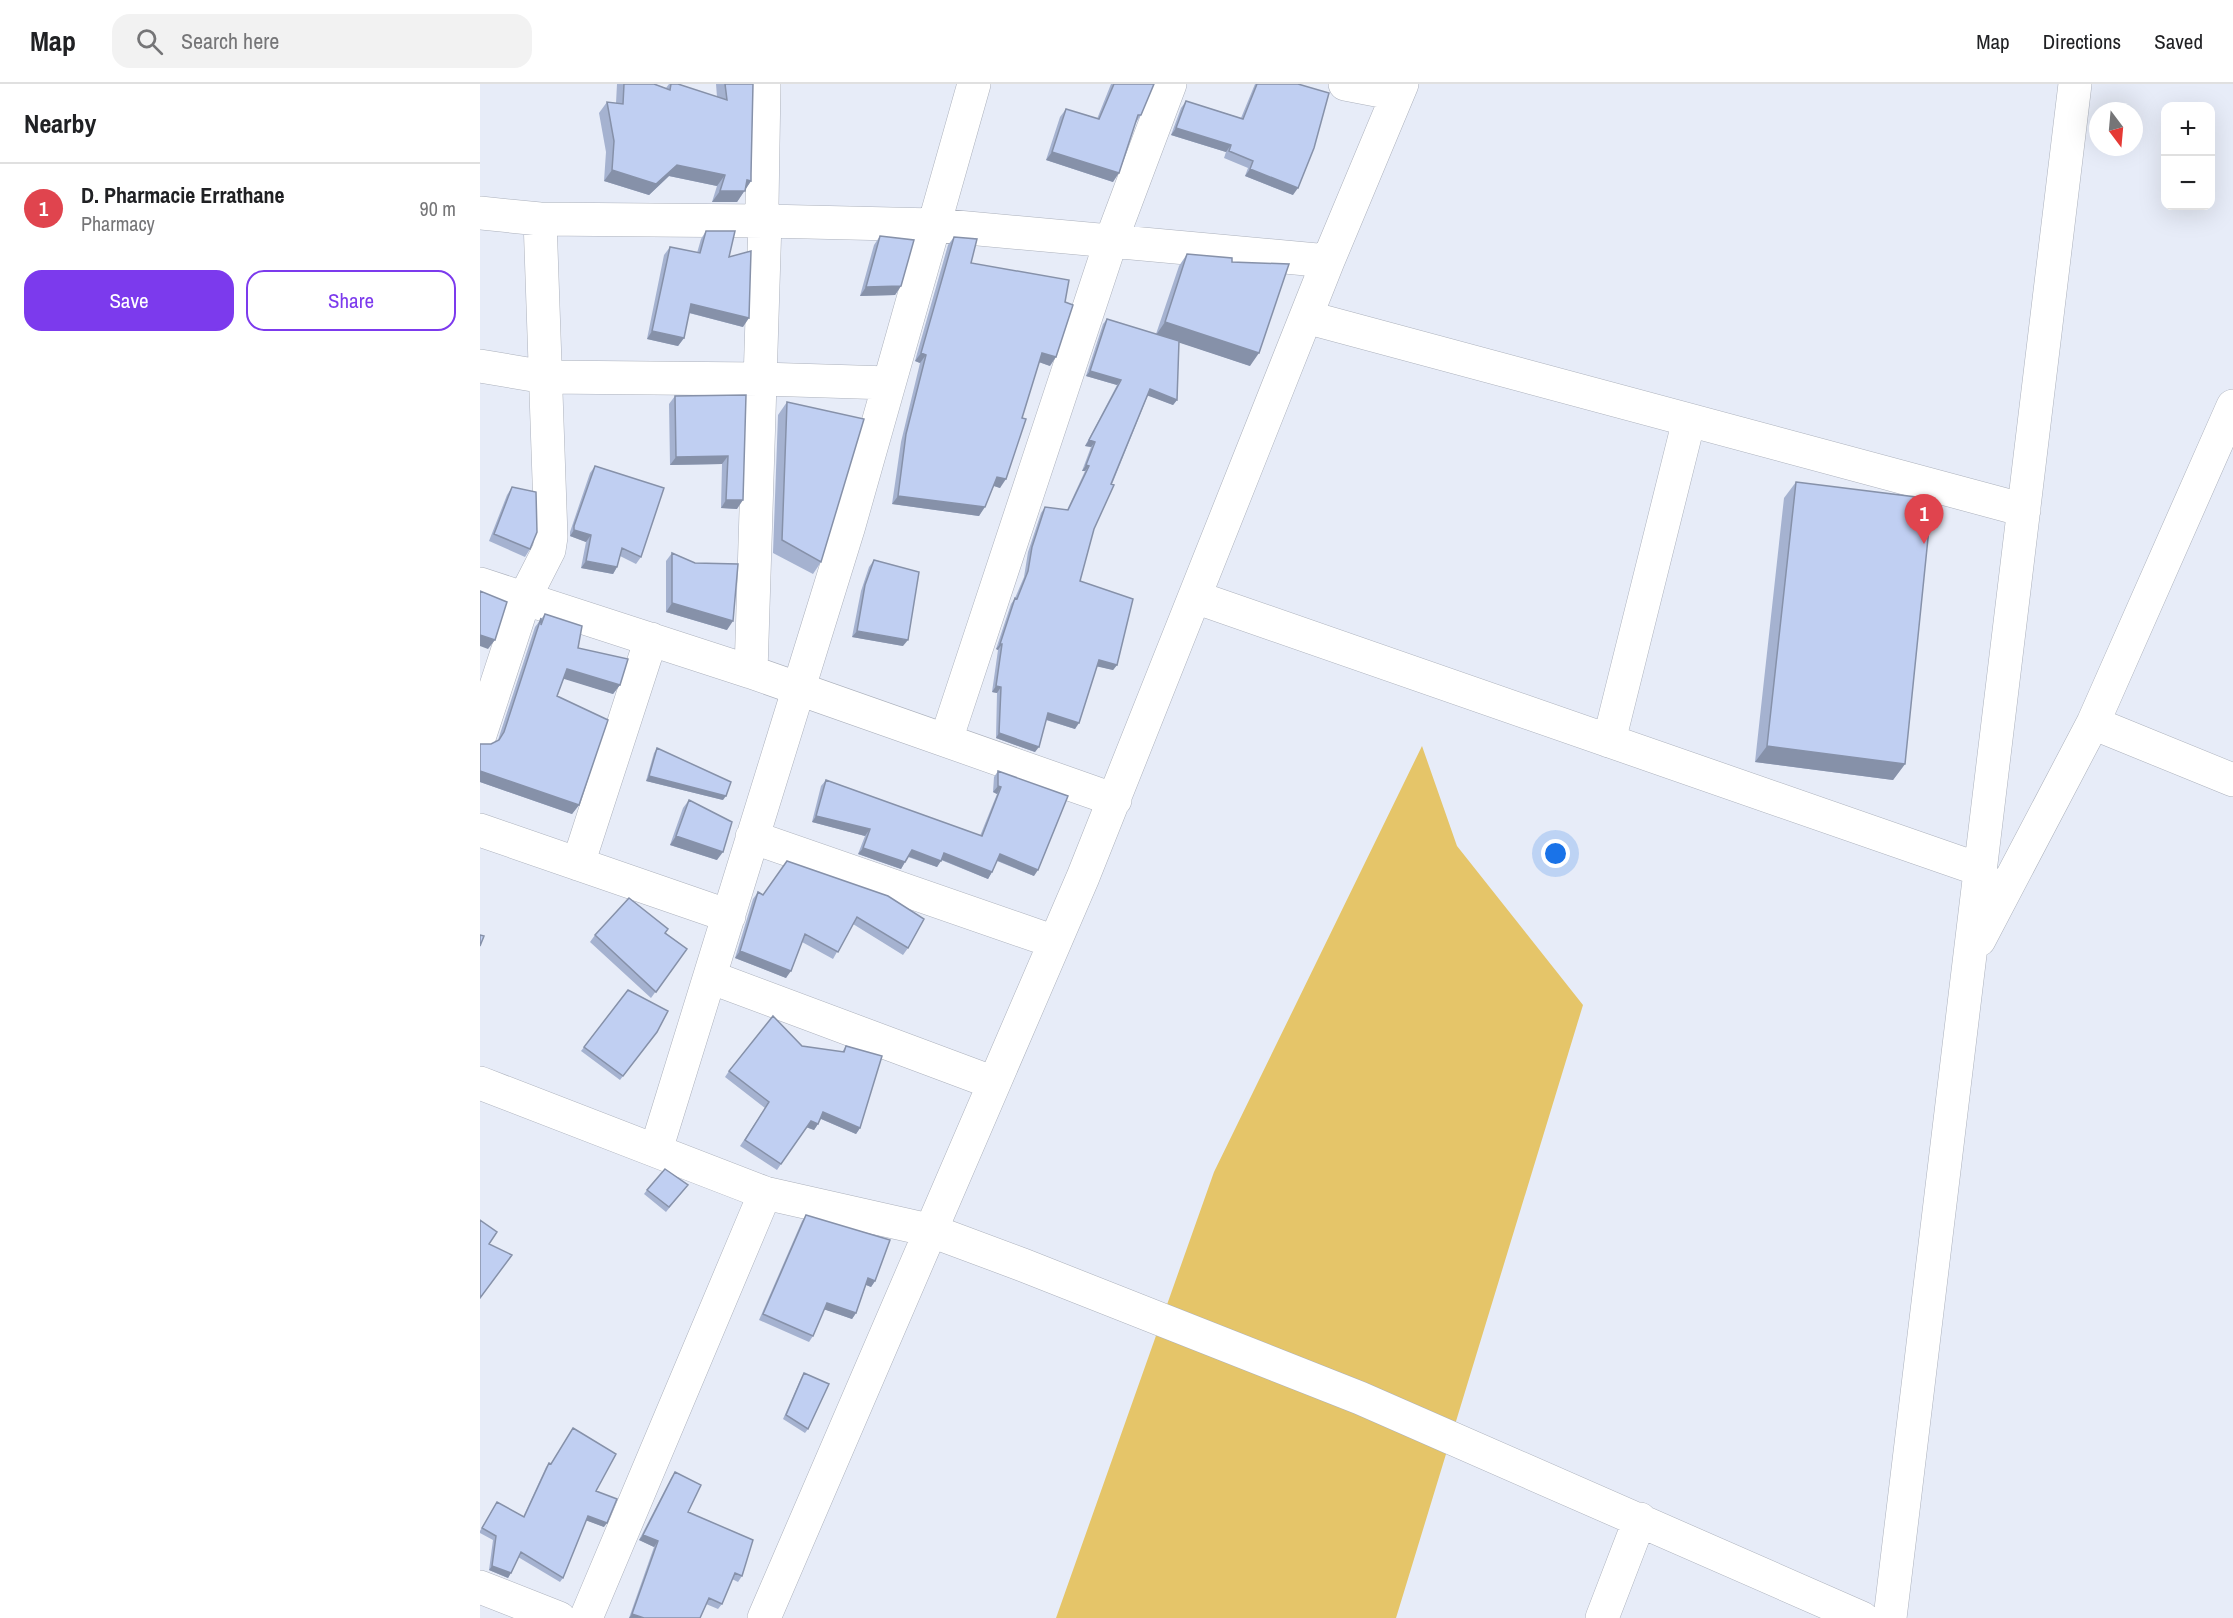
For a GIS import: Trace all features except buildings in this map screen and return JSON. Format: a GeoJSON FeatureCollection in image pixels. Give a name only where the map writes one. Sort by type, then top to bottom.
{"type":"FeatureCollection","features":[{"type":"Feature","properties":{"kind":"street"},"geometry":{"type":"LineString","coordinates":[[751,672],[765,221],[762,205],[764,84]]}},
{"type":"Feature","properties":{"kind":"street"},"geometry":{"type":"LineString","coordinates":[[656,1149],[800,689],[974,84]]}},
{"type":"Feature","properties":{"kind":"street"},"geometry":{"type":"LineString","coordinates":[[946,740],[1111,241],[1170,84]]}},
{"type":"Feature","properties":{"kind":"street"},"geometry":{"type":"LineString","coordinates":[[764,1618],[1115,800],[1328,261],[1399,89],[1345,84]]}},
{"type":"Feature","properties":{"kind":"street"},"geometry":{"type":"LineString","coordinates":[[1890,1618],[2075,84]]}},
{"type":"Feature","properties":{"kind":"street"},"geometry":{"type":"LineString","coordinates":[[480,213],[540,219],[935,225],[1328,261]]}},
{"type":"Feature","properties":{"kind":"street"},"geometry":{"type":"LineString","coordinates":[[480,735],[525,597],[549,550],[551,537],[540,219]]}},
{"type":"Feature","properties":{"kind":"street"},"geometry":{"type":"LineString","coordinates":[[1306,317],[2024,510]]}},
{"type":"Feature","properties":{"kind":"street"},"geometry":{"type":"LineString","coordinates":[[480,366],[545,377],[889,383]]}},
{"type":"Feature","properties":{"kind":"street"},"geometry":{"type":"LineString","coordinates":[[1970,958],[2093,723],[2233,406]]}},
{"type":"Feature","properties":{"kind":"street"},"geometry":{"type":"LineString","coordinates":[[1609,741],[1689,420]]}},
{"type":"Feature","properties":{"kind":"street"},"geometry":{"type":"LineString","coordinates":[[480,584],[751,672],[1115,800]]}},
{"type":"Feature","properties":{"kind":"street"},"geometry":{"type":"LineString","coordinates":[[1195,597],[1981,870]]}},
{"type":"Feature","properties":{"kind":"street"},"geometry":{"type":"LineString","coordinates":[[578,864],[651,639]]}},
{"type":"Feature","properties":{"kind":"street"},"geometry":{"type":"LineString","coordinates":[[2093,723],[2233,780]]}},
{"type":"Feature","properties":{"kind":"street"},"geometry":{"type":"LineString","coordinates":[[480,830],[729,916]]}},
{"type":"Feature","properties":{"kind":"street"},"geometry":{"type":"LineString","coordinates":[[752,837],[1055,942]]}},
{"type":"Feature","properties":{"kind":"street"},"geometry":{"type":"LineString","coordinates":[[710,977],[994,1083]]}},
{"type":"Feature","properties":{"kind":"street"},"geometry":{"type":"LineString","coordinates":[[480,1083],[656,1149],[765,1193],[930,1230],[1360,1398],[1862,1618]]}},
{"type":"Feature","properties":{"kind":"street"},"geometry":{"type":"LineString","coordinates":[[586,1618],[765,1193]]}},
{"type":"Feature","properties":{"kind":"street"},"geometry":{"type":"LineString","coordinates":[[1602,1618],[1640,1519]]}},
{"type":"Feature","properties":{"kind":"street"},"geometry":{"type":"LineString","coordinates":[[480,1587],[560,1618]]}},
{"type":"Feature","properties":{"kind":"shaded area"},"geometry":{"type":"Polygon","coordinates":[[[1422,746],[1457,846],[1583,1005],[1396,1618],[1056,1618],[1214,1172],[1422,746]]]}},
{"type":"Feature","properties":{"kind":"place","name":"D. Pharmacie Errathane"},"geometry":{"type":"Point","coordinates":[1924,544]}}]}
